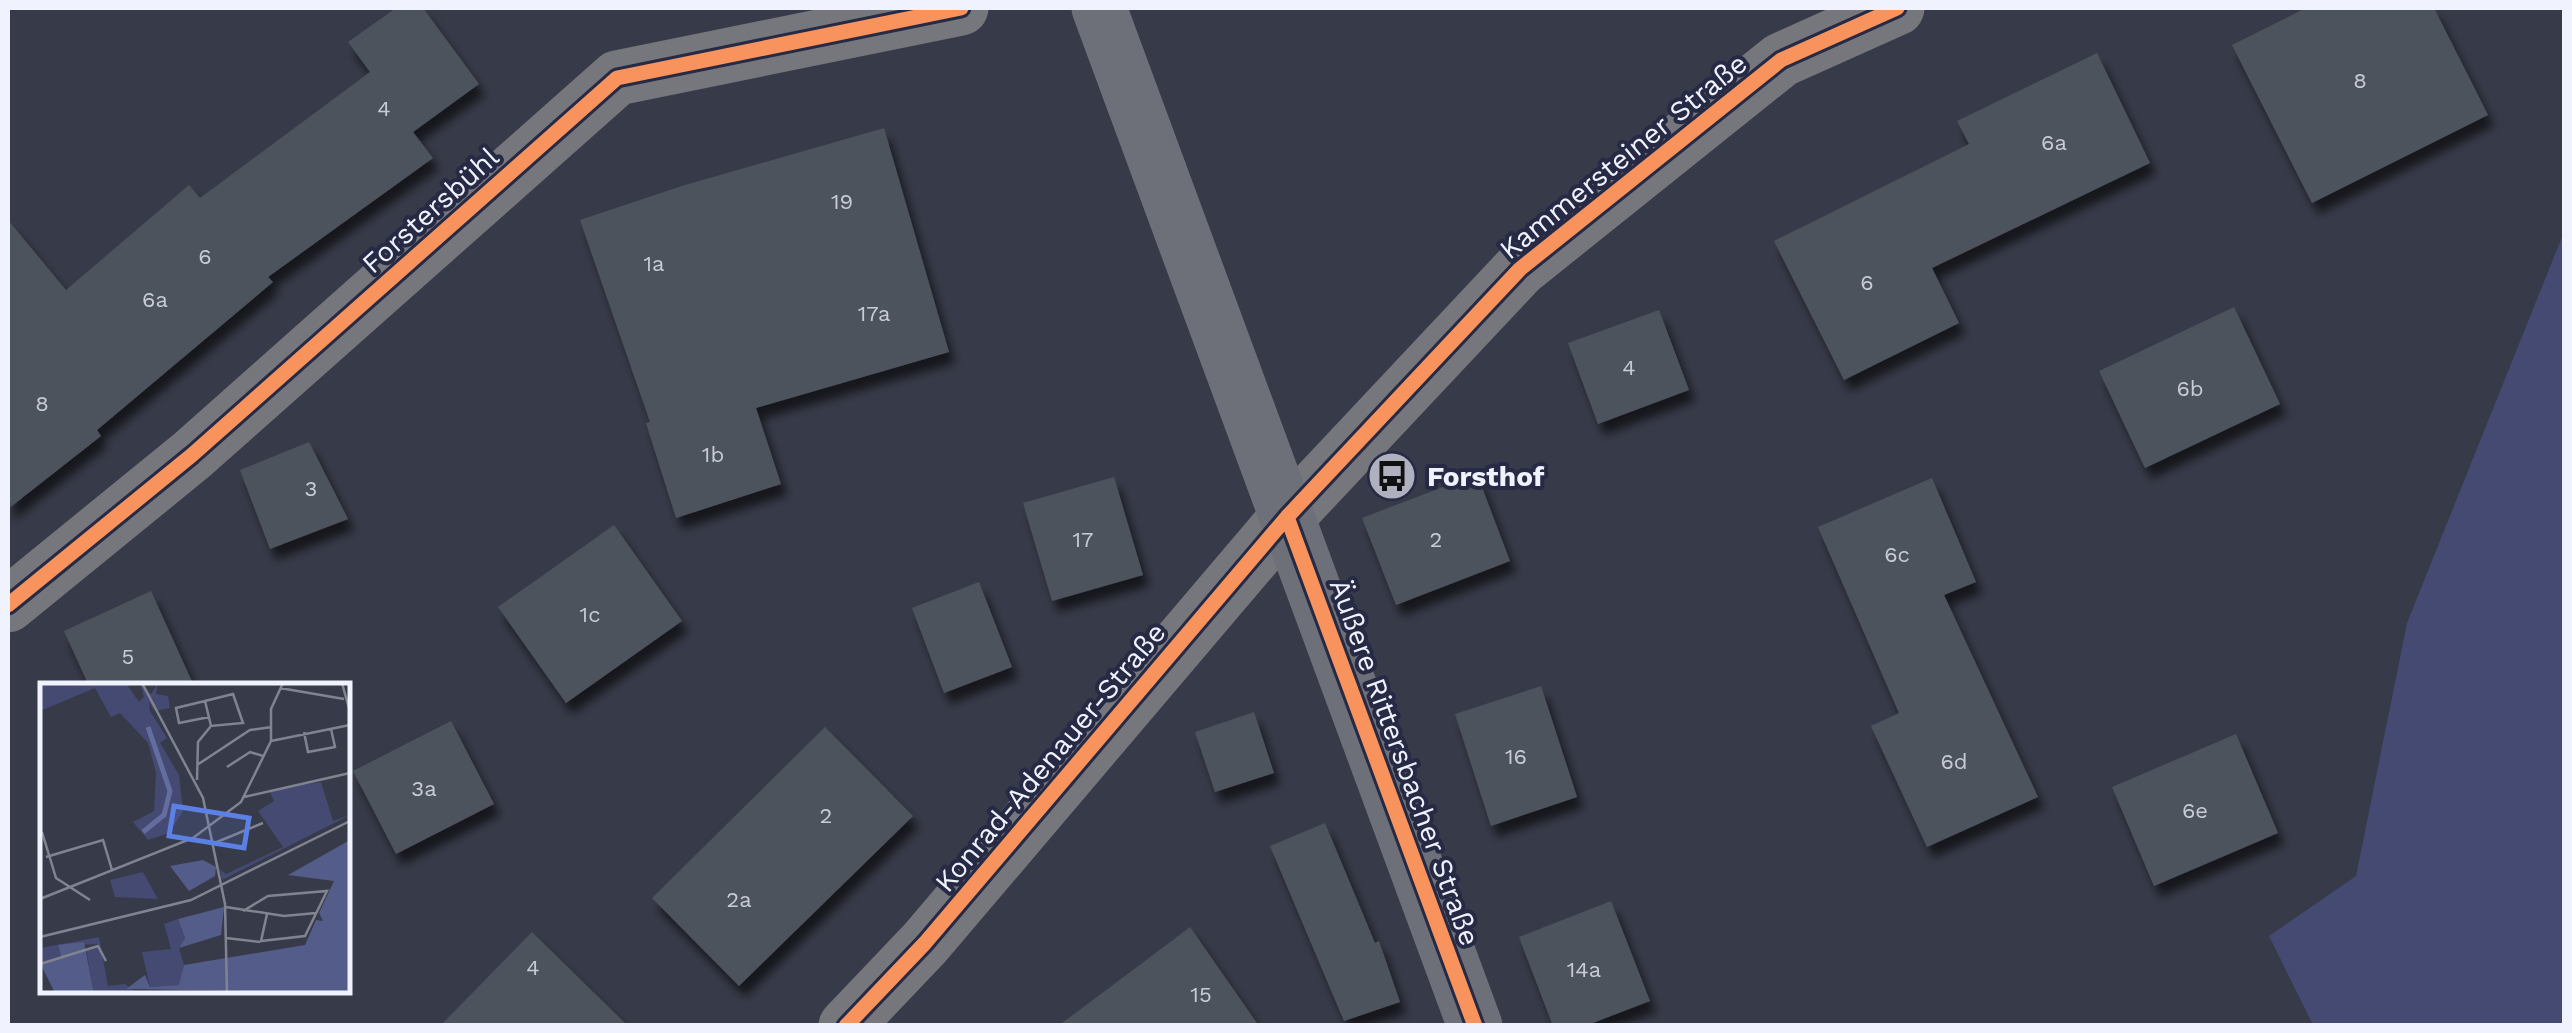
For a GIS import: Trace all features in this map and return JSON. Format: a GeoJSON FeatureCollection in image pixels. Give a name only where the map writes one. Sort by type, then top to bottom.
{"type":"FeatureCollection","features":[{"type":"Feature","properties":{"kind":"main road","name":"Äußere Rittersbacher Straße"},"geometry":{"type":"LineString","coordinates":[[1099,8],[1475,1026]]}},
{"type":"Feature","properties":{"kind":"street","name":"Forstersbühl"},"geometry":{"type":"LineString","coordinates":[[8,605],[192,454],[616,78],[961,8]]}},
{"type":"Feature","properties":{"kind":"street","name":"Kammersteiner Straße"},"geometry":{"type":"LineString","coordinates":[[1287,517],[1520,269],[1781,60],[1897,8]]}},
{"type":"Feature","properties":{"kind":"street","name":"Konrad-Adenauer-Straße"},"geometry":{"type":"LineString","coordinates":[[846,1026],[925,943],[1287,517]]}},
{"type":"Feature","properties":{"kind":"shaded area"},"geometry":{"type":"Polygon","coordinates":[[[2564,232],[2564,1025],[2313,1025],[2269,936],[2356,876],[2407,623],[2564,232]]]}},
{"type":"Feature","properties":{"kind":"building"},"geometry":{"type":"Polygon","coordinates":[[[396,8],[423,8],[479,84],[413,132],[433,158],[268,277],[273,282],[97,430],[101,436],[8,509],[8,220],[66,290],[189,185],[200,198],[370,72],[348,42],[396,8]]]}},
{"type":"Feature","properties":{"kind":"building"},"geometry":{"type":"Polygon","coordinates":[[[2306,8],[2434,8],[2488,115],[2312,203],[2232,45],[2306,8]]]}},
{"type":"Feature","properties":{"kind":"building"},"geometry":{"type":"Polygon","coordinates":[[[2097,53],[2150,163],[1932,268],[1959,323],[1844,380],[1774,241],[1969,144],[1957,121],[2097,53]]]}},
{"type":"Feature","properties":{"kind":"building"},"geometry":{"type":"Polygon","coordinates":[[[884,128],[949,352],[756,408],[781,484],[676,518],[646,423],[650,422],[580,220],[685,185],[884,128]]]}},
{"type":"Feature","properties":{"kind":"building"},"geometry":{"type":"Polygon","coordinates":[[[2234,307],[2280,404],[2145,468],[2099,371],[2234,307]]]}},
{"type":"Feature","properties":{"kind":"building"},"geometry":{"type":"Polygon","coordinates":[[[1659,310],[1689,390],[1598,424],[1568,343],[1659,310]]]}},
{"type":"Feature","properties":{"kind":"building"},"geometry":{"type":"Polygon","coordinates":[[[309,442],[348,519],[270,549],[240,470],[309,442]]]}},
{"type":"Feature","properties":{"kind":"building"},"geometry":{"type":"Polygon","coordinates":[[[1477,474],[1510,561],[1396,605],[1362,518],[1477,474]]]}},
{"type":"Feature","properties":{"kind":"building"},"geometry":{"type":"Polygon","coordinates":[[[1114,477],[1143,575],[1052,601],[1023,503],[1114,477]]]}},
{"type":"Feature","properties":{"kind":"building"},"geometry":{"type":"Polygon","coordinates":[[[1932,478],[1976,582],[1944,595],[2038,797],[1927,847],[1871,726],[1899,713],[1818,527],[1932,478]]]}},
{"type":"Feature","properties":{"kind":"building"},"geometry":{"type":"Polygon","coordinates":[[[614,525],[682,621],[566,703],[498,607],[614,525]]]}},
{"type":"Feature","properties":{"kind":"building"},"geometry":{"type":"Polygon","coordinates":[[[979,582],[1012,667],[944,693],[912,608],[979,582]]]}},
{"type":"Feature","properties":{"kind":"building"},"geometry":{"type":"Polygon","coordinates":[[[151,591],[193,683],[88,683],[64,631],[151,591]]]}},
{"type":"Feature","properties":{"kind":"building"},"geometry":{"type":"Polygon","coordinates":[[[1541,686],[1577,797],[1491,826],[1455,714],[1541,686]]]}},
{"type":"Feature","properties":{"kind":"building"},"geometry":{"type":"Polygon","coordinates":[[[1254,712],[1274,773],[1215,792],[1195,732],[1254,712]]]}},
{"type":"Feature","properties":{"kind":"building"},"geometry":{"type":"Polygon","coordinates":[[[451,721],[494,804],[396,854],[353,771],[451,721]]]}},
{"type":"Feature","properties":{"kind":"building"},"geometry":{"type":"Polygon","coordinates":[[[825,727],[913,816],[739,986],[652,898],[825,727]]]}},
{"type":"Feature","properties":{"kind":"building"},"geometry":{"type":"Polygon","coordinates":[[[2236,734],[2278,833],[2154,886],[2112,787],[2236,734]]]}},
{"type":"Feature","properties":{"kind":"building"},"geometry":{"type":"Polygon","coordinates":[[[1325,823],[1375,943],[1379,941],[1400,1002],[1344,1021],[1270,846],[1325,823]]]}},
{"type":"Feature","properties":{"kind":"building"},"geometry":{"type":"Polygon","coordinates":[[[1611,901],[1650,1001],[1585,1026],[1553,1026],[1519,937],[1611,901]]]}},
{"type":"Feature","properties":{"kind":"building"},"geometry":{"type":"Polygon","coordinates":[[[1190,927],[1259,1026],[1058,1026],[1141,964],[1190,927]]]}},
{"type":"Feature","properties":{"kind":"building"},"geometry":{"type":"Polygon","coordinates":[[[532,932],[628,1026],[440,1026],[532,932]]]}},
{"type":"Feature","properties":{"kind":"cycle path"},"geometry":{"type":"LineString","coordinates":[[8,605],[192,455],[617,78],[961,8]]}},
{"type":"Feature","properties":{"kind":"cycle path"},"geometry":{"type":"LineString","coordinates":[[846,1026],[925,943],[1287,517],[1520,269],[1781,60],[1897,8]]}},
{"type":"Feature","properties":{"kind":"cycle path"},"geometry":{"type":"LineString","coordinates":[[1287,517],[1475,1026]]}},
{"type":"Feature","properties":{"kind":"place","name":"Forsthof"},"geometry":{"type":"Point","coordinates":[1392,476]}}]}
